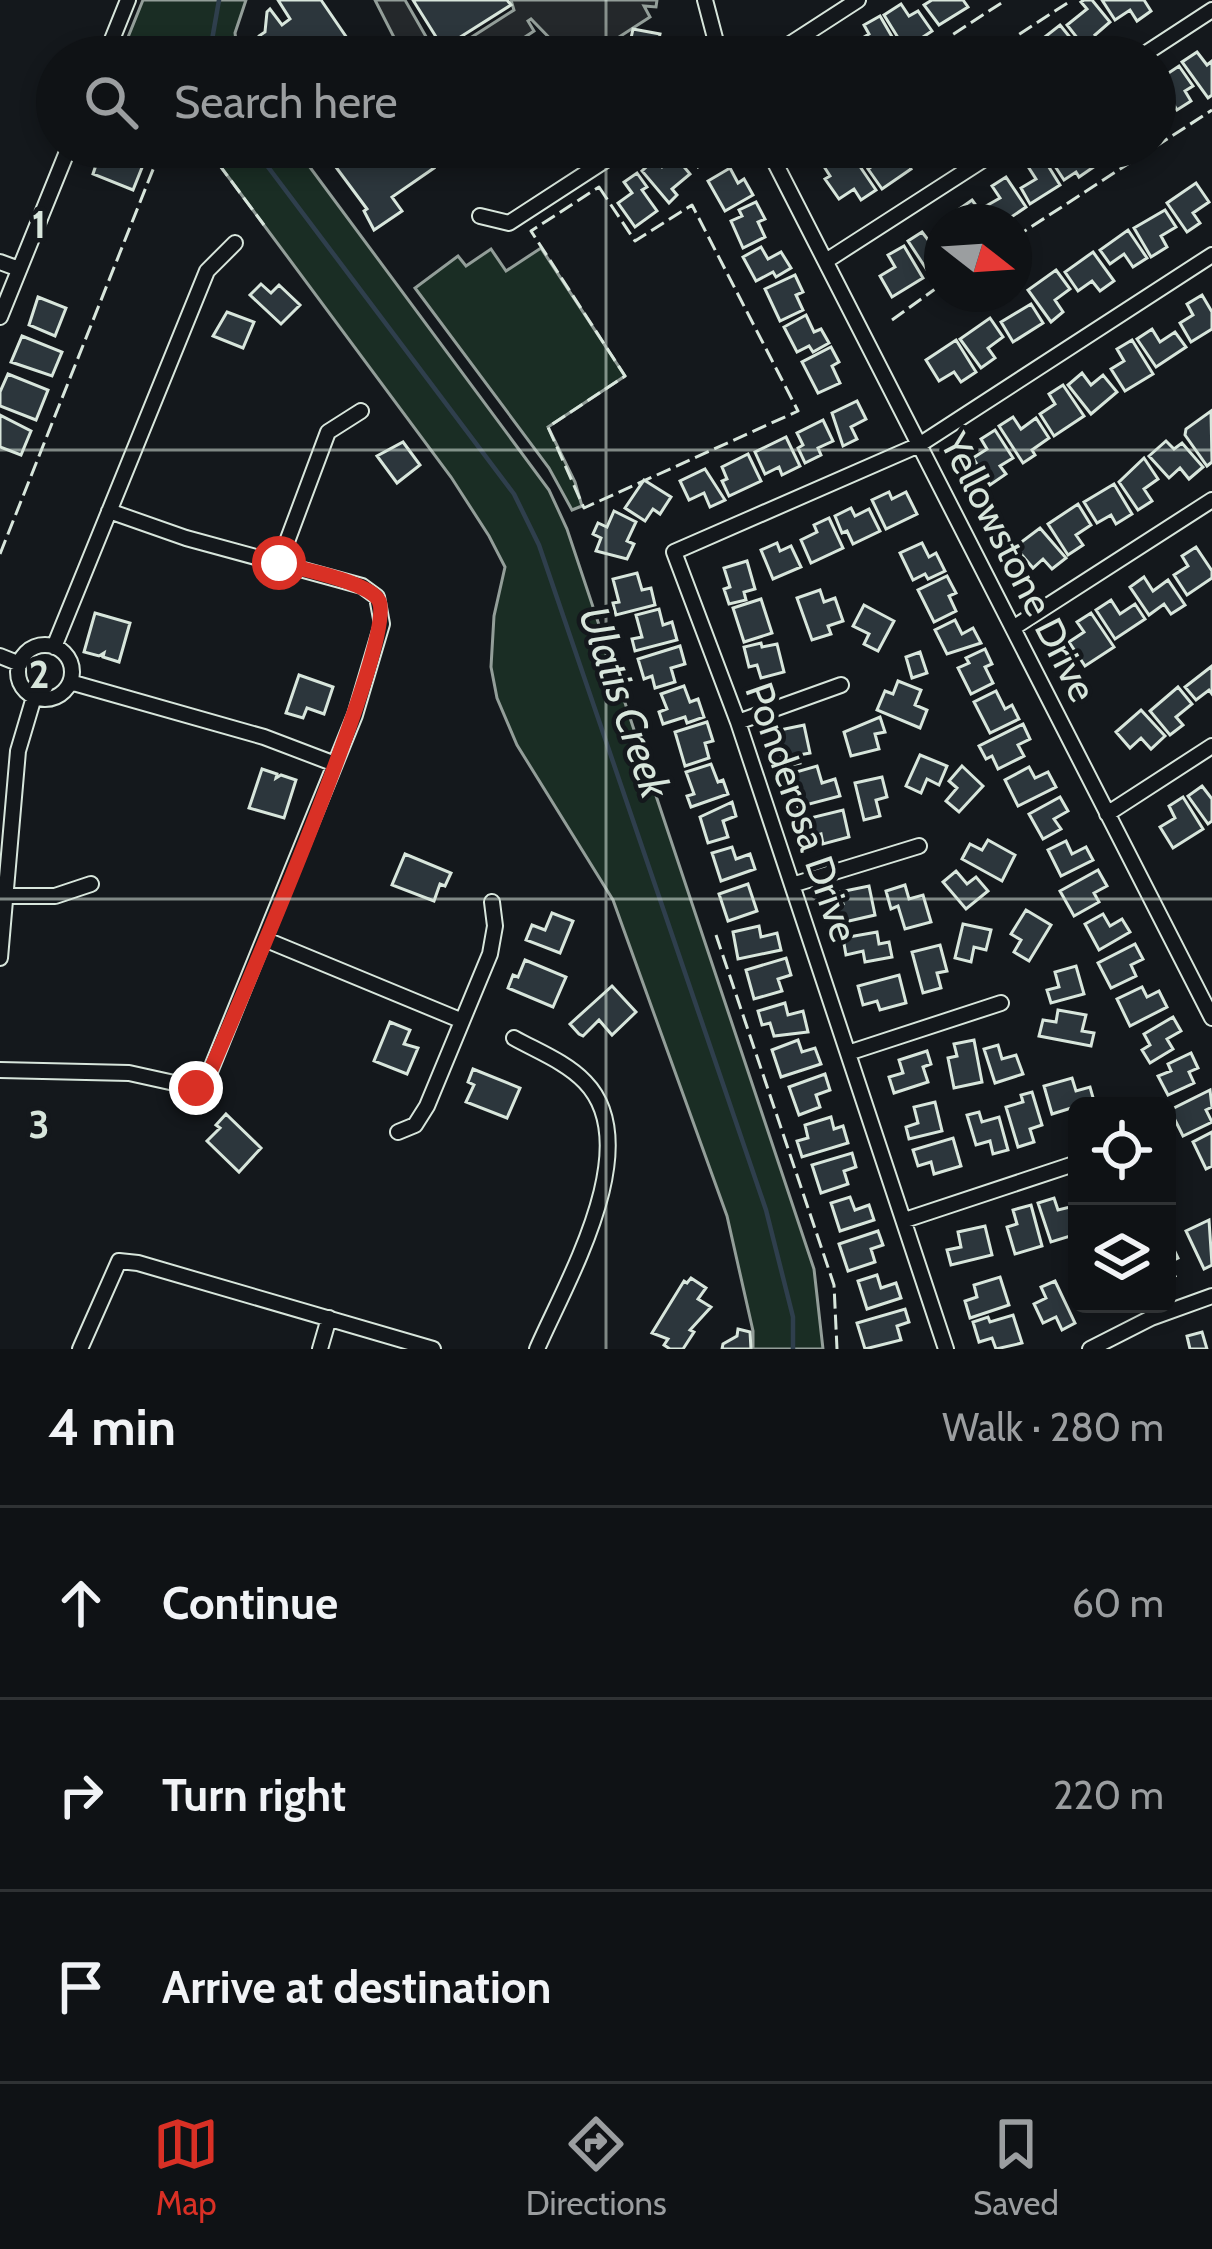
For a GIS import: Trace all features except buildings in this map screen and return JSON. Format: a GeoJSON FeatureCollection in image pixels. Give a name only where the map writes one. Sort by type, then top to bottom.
{"type":"FeatureCollection","features":[{"type":"Feature","properties":{"kind":"street"},"geometry":{"type":"LineString","coordinates":[[113,36],[128,0]]}},
{"type":"Feature","properties":{"kind":"street"},"geometry":{"type":"LineString","coordinates":[[705,0],[714,36]]}},
{"type":"Feature","properties":{"kind":"street"},"geometry":{"type":"LineString","coordinates":[[802,36],[858,0]]}},
{"type":"Feature","properties":{"kind":"street"},"geometry":{"type":"LineString","coordinates":[[1172,36],[1212,10]]}},
{"type":"Feature","properties":{"kind":"street"},"geometry":{"type":"LineString","coordinates":[[0,317],[60,168]]}},
{"type":"Feature","properties":{"kind":"street"},"geometry":{"type":"LineString","coordinates":[[480,216],[509,223],[594,168]]}},
{"type":"Feature","properties":{"kind":"street","name":"Yellowstone Drive"},"geometry":{"type":"LineString","coordinates":[[778,168],[1107,814],[1207,994],[1212,1018]]}},
{"type":"Feature","properties":{"kind":"street"},"geometry":{"type":"LineString","coordinates":[[826,262],[971,168]]}},
{"type":"Feature","properties":{"kind":"street"},"geometry":{"type":"LineString","coordinates":[[54,647],[207,271],[235,243]]}},
{"type":"Feature","properties":{"kind":"street"},"geometry":{"type":"LineString","coordinates":[[919,445],[1212,255]]}},
{"type":"Feature","properties":{"kind":"street"},"geometry":{"type":"LineString","coordinates":[[0,262],[19,269]]}},
{"type":"Feature","properties":{"kind":"street"},"geometry":{"type":"LineString","coordinates":[[279,563],[328,433],[362,411]]}},
{"type":"Feature","properties":{"kind":"street","name":"Ponderosa Drive"},"geometry":{"type":"LineString","coordinates":[[919,445],[674,552],[738,722],[946,1349]]}},
{"type":"Feature","properties":{"kind":"street"},"geometry":{"type":"LineString","coordinates":[[1013,628],[1212,500]]}},
{"type":"Feature","properties":{"kind":"street"},"geometry":{"type":"LineString","coordinates":[[0,1070],[129,1073],[196,1088],[209,1074],[355,716],[382,624],[381,605],[362,586],[109,511]]}},
{"type":"Feature","properties":{"kind":"street"},"geometry":{"type":"LineString","coordinates":[[54,647],[67,658],[70,682],[52,698],[34,697],[20,681],[20,664],[29,650],[54,647]]}},
{"type":"Feature","properties":{"kind":"street"},"geometry":{"type":"LineString","coordinates":[[0,656],[20,664]]}},
{"type":"Feature","properties":{"kind":"street"},"geometry":{"type":"LineString","coordinates":[[70,682],[264,736],[335,764]]}},
{"type":"Feature","properties":{"kind":"street"},"geometry":{"type":"LineString","coordinates":[[738,722],[841,685]]}},
{"type":"Feature","properties":{"kind":"street"},"geometry":{"type":"LineString","coordinates":[[0,958],[18,751],[34,697]]}},
{"type":"Feature","properties":{"kind":"street"},"geometry":{"type":"LineString","coordinates":[[1107,814],[1212,746]]}},
{"type":"Feature","properties":{"kind":"street"},"geometry":{"type":"LineString","coordinates":[[792,885],[919,846]]}},
{"type":"Feature","properties":{"kind":"street"},"geometry":{"type":"LineString","coordinates":[[7,896],[56,896],[91,884]]}},
{"type":"Feature","properties":{"kind":"street"},"geometry":{"type":"LineString","coordinates":[[398,1132],[415,1125],[427,1106],[490,954],[495,926],[492,902]]}},
{"type":"Feature","properties":{"kind":"street"},"geometry":{"type":"LineString","coordinates":[[264,939],[460,1020]]}},
{"type":"Feature","properties":{"kind":"street"},"geometry":{"type":"LineString","coordinates":[[848,1053],[1001,1003]]}},
{"type":"Feature","properties":{"kind":"street"},"geometry":{"type":"LineString","coordinates":[[514,1038],[583,1080],[601,1103],[608,1135],[608,1165],[597,1205],[537,1349]]}},
{"type":"Feature","properties":{"kind":"street"},"geometry":{"type":"LineString","coordinates":[[904,1220],[1068,1166]]}},
{"type":"Feature","properties":{"kind":"street"},"geometry":{"type":"LineString","coordinates":[[80,1349],[119,1261],[433,1349]]}},
{"type":"Feature","properties":{"kind":"street"},"geometry":{"type":"LineString","coordinates":[[1090,1349],[1150,1318],[1212,1296]]}},
{"type":"Feature","properties":{"kind":"street"},"geometry":{"type":"LineString","coordinates":[[320,1349],[328,1318]]}},
{"type":"Feature","properties":{"kind":"green space"},"geometry":{"type":"Polygon","coordinates":[[[143,0],[246,0],[235,36],[128,36],[143,0]]]}},
{"type":"Feature","properties":{"kind":"green space"},"geometry":{"type":"Polygon","coordinates":[[[222,168],[311,168],[549,490],[567,529],[814,1269],[823,1349],[753,1349],[727,1216],[613,900],[517,745],[497,698],[491,667],[494,616],[505,567],[451,477],[222,168]]]}},
{"type":"Feature","properties":{"kind":"green space"},"geometry":{"type":"Polygon","coordinates":[[[541,248],[625,376],[548,427],[582,506],[572,510],[549,468],[415,288],[458,256],[466,266],[491,249],[506,271],[541,248]]]}},
{"type":"Feature","properties":{"kind":"shaded area"},"geometry":{"type":"Polygon","coordinates":[[[375,0],[405,0],[426,36],[393,36],[375,0]]]}},
{"type":"Feature","properties":{"kind":"shaded area"},"geometry":{"type":"Polygon","coordinates":[[[511,0],[657,0],[656,7],[644,6],[650,17],[621,36],[548,36],[531,19],[534,31],[526,36],[473,36],[514,10],[511,0]]]}},
{"type":"Feature","properties":{"kind":"waterway","name":"Ulatis Creek"},"geometry":{"type":"LineString","coordinates":[[213,36],[219,0]]}},
{"type":"Feature","properties":{"kind":"waterway","name":"Ulatis Creek"},"geometry":{"type":"LineString","coordinates":[[269,168],[514,494],[539,545],[766,1210],[793,1317],[793,1349]]}},
{"type":"Feature","properties":{"kind":"fence"},"geometry":{"type":"LineString","coordinates":[[950,36],[1006,0]]}},
{"type":"Feature","properties":{"kind":"fence"},"geometry":{"type":"LineString","coordinates":[[1016,36],[1072,0]]}},
{"type":"Feature","properties":{"kind":"fence"},"geometry":{"type":"LineString","coordinates":[[1176,133],[1212,110]]}},
{"type":"Feature","properties":{"kind":"fence"},"geometry":{"type":"LineString","coordinates":[[0,554],[154,168]]}},
{"type":"Feature","properties":{"kind":"fence"},"geometry":{"type":"LineString","coordinates":[[222,168],[264,225]]}},
{"type":"Feature","properties":{"kind":"fence"},"geometry":{"type":"LineString","coordinates":[[1032,226],[1122,168]]}},
{"type":"Feature","properties":{"kind":"fence"},"geometry":{"type":"LineString","coordinates":[[599,187],[635,241],[692,205],[798,411],[584,508],[548,427],[625,376],[531,231],[599,187]]}},
{"type":"Feature","properties":{"kind":"fence"},"geometry":{"type":"LineString","coordinates":[[892,320],[924,297]]}},
{"type":"Feature","properties":{"kind":"fence"},"geometry":{"type":"LineString","coordinates":[[716,935],[834,1285],[837,1349]]}},
{"type":"Feature","properties":{"kind":"route"},"geometry":{"type":"LineString","coordinates":[[196,1088],[209,1074],[355,716],[382,624],[381,605],[370,590],[279,563]]}}]}
